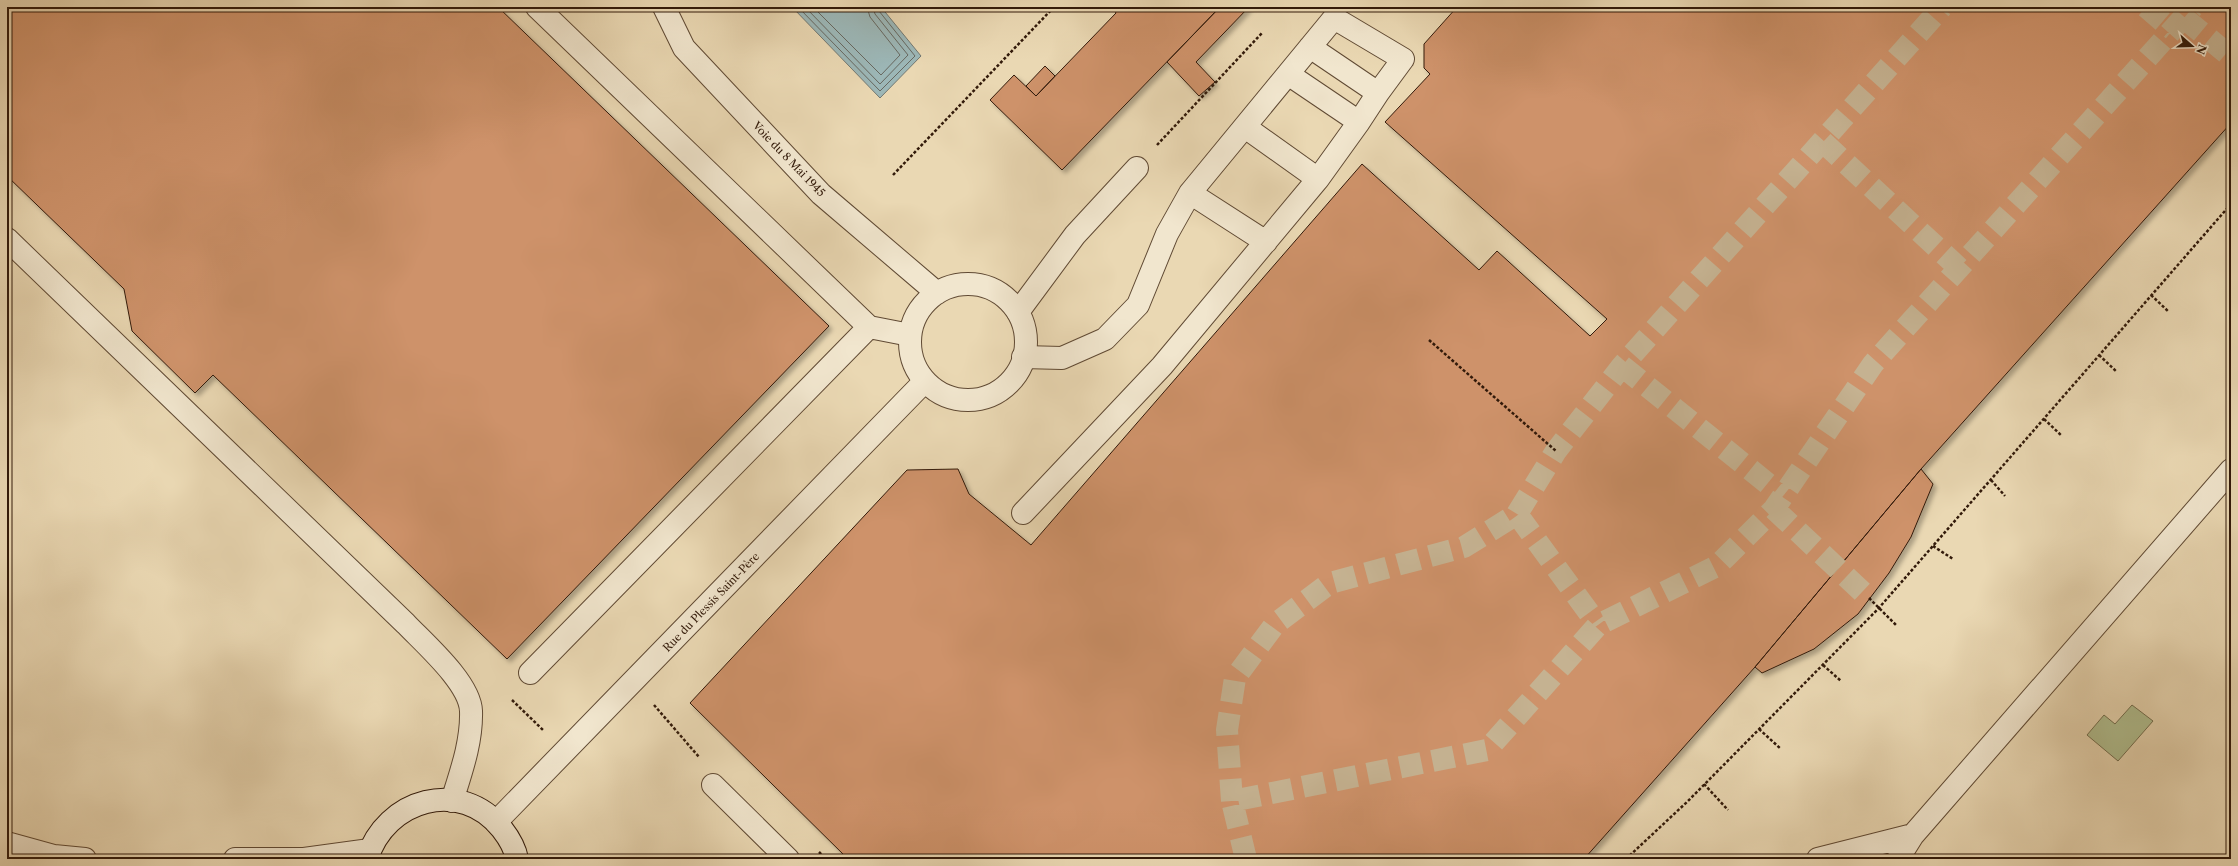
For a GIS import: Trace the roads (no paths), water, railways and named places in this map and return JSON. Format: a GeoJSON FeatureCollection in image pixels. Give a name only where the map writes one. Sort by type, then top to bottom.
{"type":"FeatureCollection","features":[{"type":"Feature","properties":{"kind":"street"},"geometry":{"type":"LineString","coordinates":[[537,7],[869,327],[910,335]]}},
{"type":"Feature","properties":{"kind":"street","name":"Voie du 8 Mai 1945"},"geometry":{"type":"LineString","coordinates":[[664,7],[684,48],[821,194],[937,293]]}},
{"type":"Feature","properties":{"kind":"street"},"geometry":{"type":"LineString","coordinates":[[1023,356],[1062,358],[1105,339],[1138,305],[1167,234],[1190,193],[1334,18],[1403,59],[1318,179],[1266,242],[1162,366],[1023,513]]}},
{"type":"Feature","properties":{"kind":"street"},"geometry":{"type":"LineString","coordinates":[[1310,47],[1378,93]]}},
{"type":"Feature","properties":{"kind":"street"},"geometry":{"type":"LineString","coordinates":[[1288,74],[1359,122]]}},
{"type":"Feature","properties":{"kind":"street"},"geometry":{"type":"LineString","coordinates":[[1245,127],[1318,179]]}},
{"type":"Feature","properties":{"kind":"street"},"geometry":{"type":"LineString","coordinates":[[1018,312],[1075,235],[1137,168]]}},
{"type":"Feature","properties":{"kind":"street"},"geometry":{"type":"LineString","coordinates":[[1190,193],[1266,242]]}},
{"type":"Feature","properties":{"kind":"street"},"geometry":{"type":"LineString","coordinates":[[7,239],[400,619],[462,685],[471,710],[466,754],[452,801]]}},
{"type":"Feature","properties":{"kind":"street"},"geometry":{"type":"LineString","coordinates":[[972,284],[990,288],[1006,298],[1018,312],[1024,330],[1025,349],[1020,367],[1009,382],[995,393],[977,399],[952,397],[940,393],[925,381],[916,368],[911,352],[910,335],[915,318],[923,304],[937,293],[954,285],[972,284]]}},
{"type":"Feature","properties":{"kind":"street"},"geometry":{"type":"LineString","coordinates":[[530,673],[869,327]]}},
{"type":"Feature","properties":{"kind":"street","name":"Rue du Plessis Saint-Père"},"geometry":{"type":"LineString","coordinates":[[496,822],[925,381]]}},
{"type":"Feature","properties":{"kind":"street"},"geometry":{"type":"LineString","coordinates":[[1898,859],[1913,835],[2231,470]]}},
{"type":"Feature","properties":{"kind":"street"},"geometry":{"type":"LineString","coordinates":[[713,785],[788,859]]}},
{"type":"Feature","properties":{"kind":"street"},"geometry":{"type":"LineString","coordinates":[[235,859],[304,858],[368,854],[377,834],[388,821],[402,811],[424,803],[452,801],[468,805],[483,812],[496,822],[509,838],[517,859]]}},
{"type":"Feature","properties":{"kind":"street"},"geometry":{"type":"LineString","coordinates":[[1818,859],[1913,835]]}},
{"type":"Feature","properties":{"kind":"street"},"geometry":{"type":"LineString","coordinates":[[7,843],[54,856],[84,859]]}},
{"type":"Feature","properties":{"kind":"water"},"geometry":{"type":"Polygon","coordinates":[[[792,7],[881,7],[921,56],[880,98],[792,7]]]}},
{"type":"Feature","properties":{"kind":"tunnel"},"geometry":{"type":"LineString","coordinates":[[1517,514],[1556,451],[1622,366],[1942,7]]}},
{"type":"Feature","properties":{"kind":"tunnel"},"geometry":{"type":"LineString","coordinates":[[2146,7],[2173,30]]}},
{"type":"Feature","properties":{"kind":"tunnel"},"geometry":{"type":"LineString","coordinates":[[1246,859],[1232,801],[1487,750],[1598,625],[1717,566],[1774,509],[1873,364],[2193,7]]}},
{"type":"Feature","properties":{"kind":"tunnel"},"geometry":{"type":"LineString","coordinates":[[2184,18],[2231,57]]}},
{"type":"Feature","properties":{"kind":"tunnel"},"geometry":{"type":"LineString","coordinates":[[1823,142],[1959,268]]}},
{"type":"Feature","properties":{"kind":"tunnel"},"geometry":{"type":"LineString","coordinates":[[1622,366],[1783,496]]}},
{"type":"Feature","properties":{"kind":"tunnel"},"geometry":{"type":"LineString","coordinates":[[1774,509],[1869,598]]}},
{"type":"Feature","properties":{"kind":"tunnel"},"geometry":{"type":"LineString","coordinates":[[1232,801],[1227,730],[1235,678],[1275,624],[1330,583],[1464,547],[1517,514],[1598,625]]}}]}
